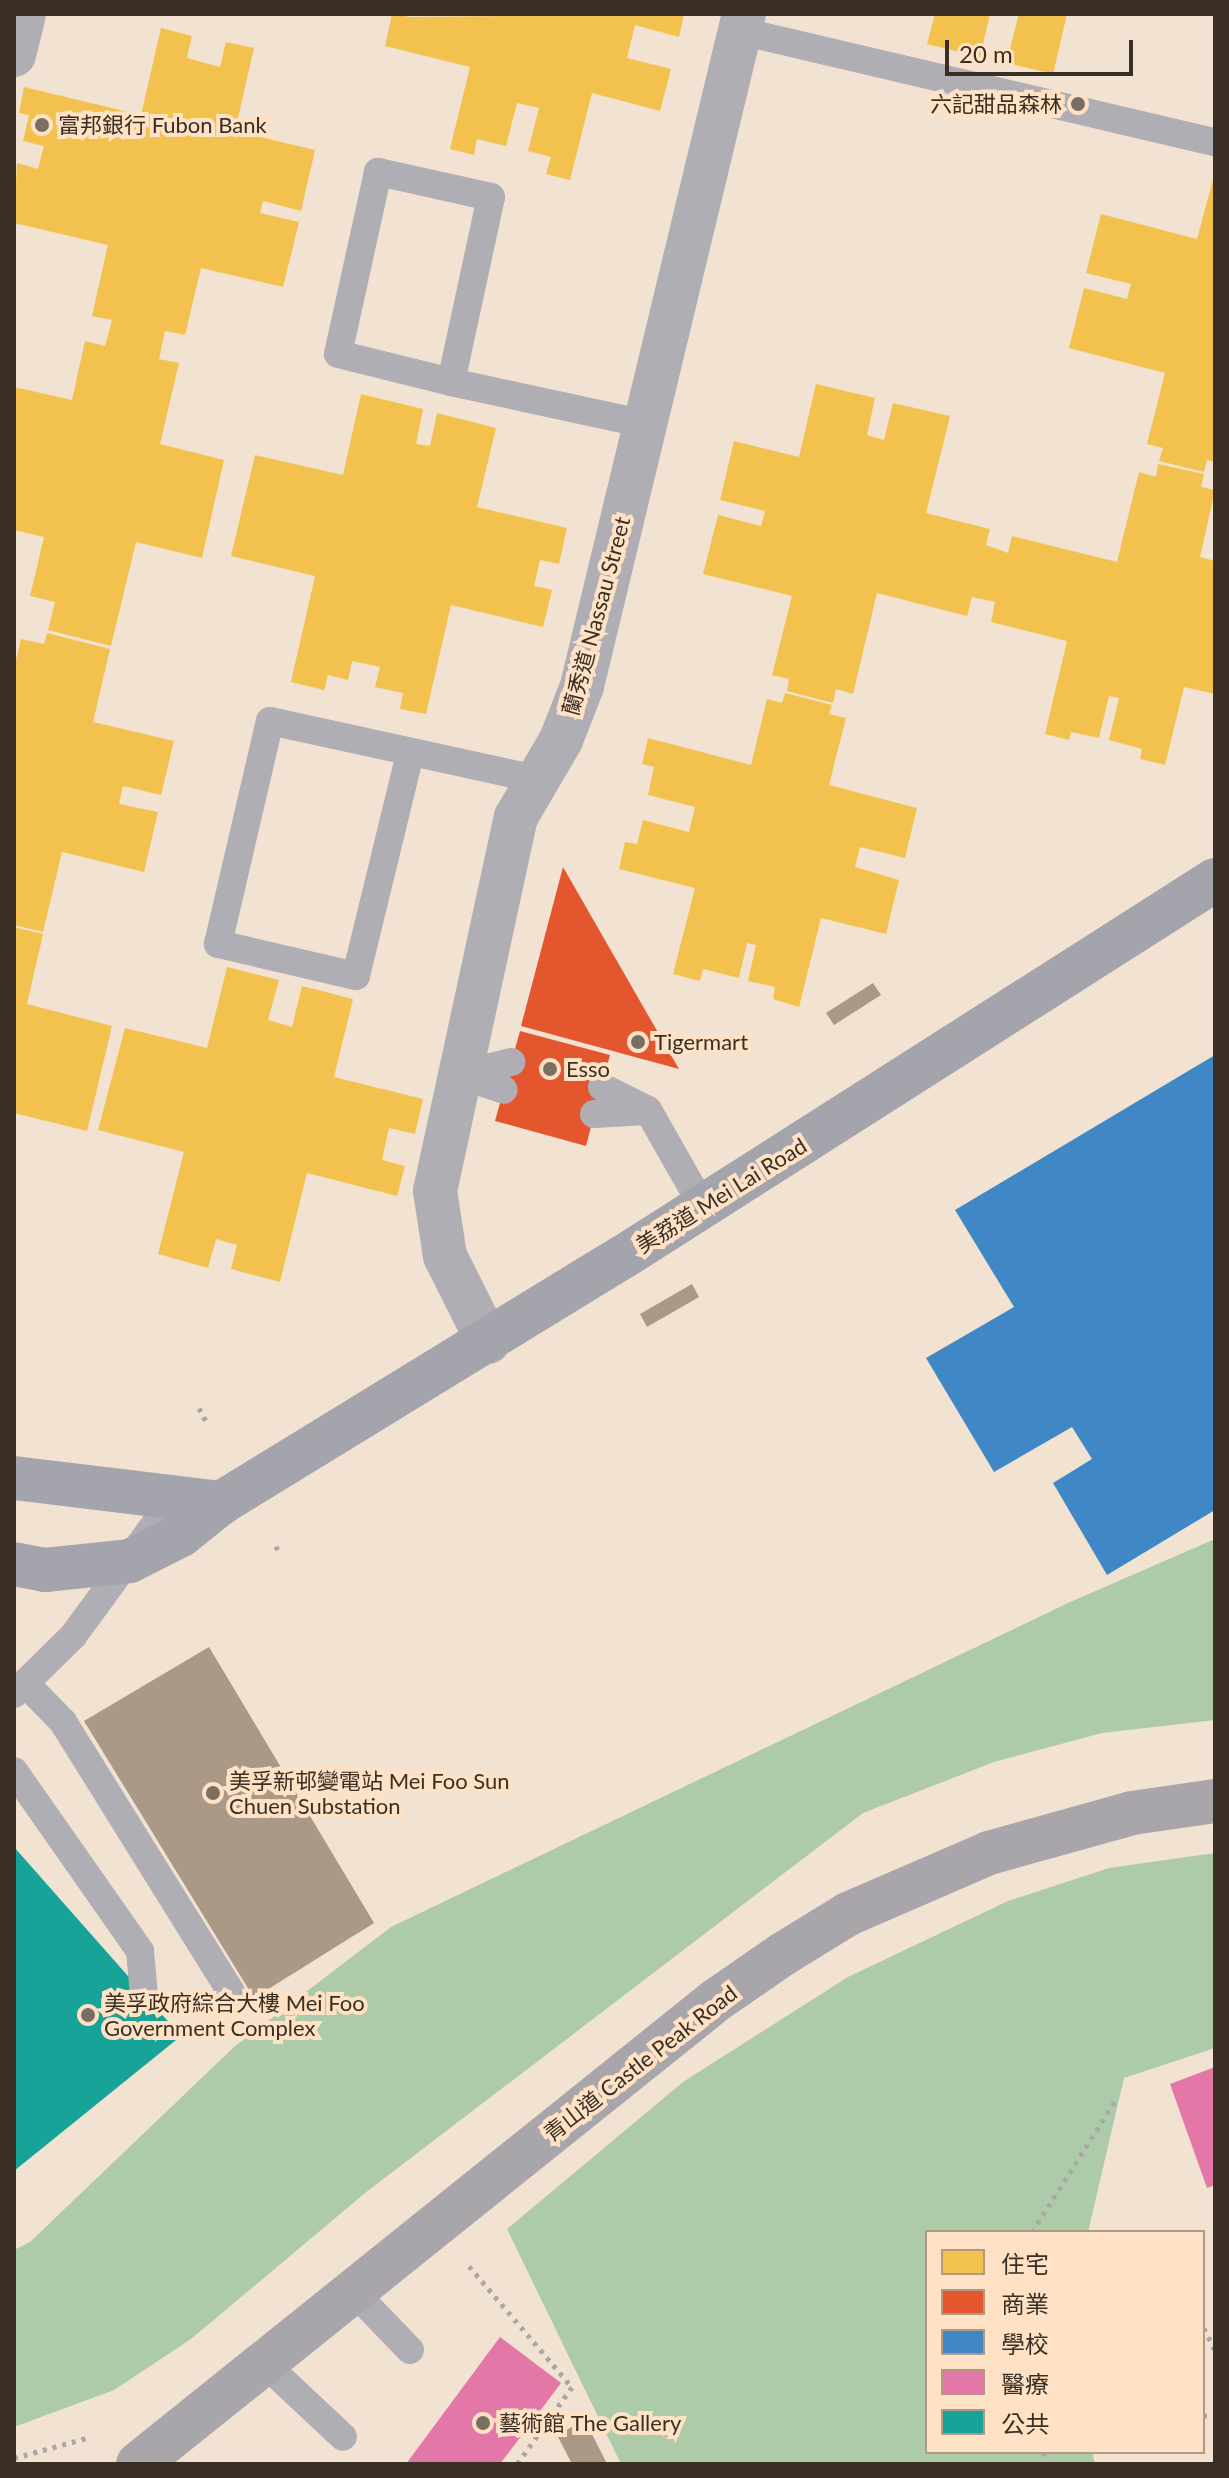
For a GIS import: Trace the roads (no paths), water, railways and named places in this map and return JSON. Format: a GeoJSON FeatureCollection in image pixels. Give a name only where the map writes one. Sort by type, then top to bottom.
{"type":"FeatureCollection","features":[{"type":"Feature","properties":{"kind":"main road","name":"美荔道 Mei Lai Road"},"geometry":{"type":"LineString","coordinates":[[14,1564],[45,1570],[130,1561],[181,1535],[221,1503],[488,1342],[1215,880]]}},
{"type":"Feature","properties":{"kind":"main road"},"geometry":{"type":"LineString","coordinates":[[14,1478],[177,1494],[221,1503]]}},
{"type":"Feature","properties":{"kind":"main road","name":"青山道 Castle Peak Road"},"geometry":{"type":"LineString","coordinates":[[138,2464],[715,2001],[848,1914],[989,1853],[1062,1829],[1215,1801]]}},
{"type":"Feature","properties":{"kind":"street"},"geometry":{"type":"LineString","coordinates":[[14,55],[24,14]]}},
{"type":"Feature","properties":{"kind":"street","name":"蘭秀道 Nassau Street"},"geometry":{"type":"LineString","coordinates":[[488,1342],[439,1235],[435,1191],[516,817],[535,779],[561,740],[582,686],[742,22]]}},
{"type":"Feature","properties":{"kind":"lane"},"geometry":{"type":"LineString","coordinates":[[742,22],[1215,142]]}},
{"type":"Feature","properties":{"kind":"lane"},"geometry":{"type":"LineString","coordinates":[[451,382],[491,197],[378,172],[338,354],[451,382],[646,424]]}},
{"type":"Feature","properties":{"kind":"lane"},"geometry":{"type":"LineString","coordinates":[[410,754],[356,976],[218,944],[270,721],[535,779]]}},
{"type":"Feature","properties":{"kind":"lane"},"geometry":{"type":"LineString","coordinates":[[459,1075],[511,1062]]}},
{"type":"Feature","properties":{"kind":"lane"},"geometry":{"type":"LineString","coordinates":[[459,1075],[504,1090]]}},
{"type":"Feature","properties":{"kind":"lane"},"geometry":{"type":"LineString","coordinates":[[598,1100],[648,1110],[703,1207]]}},
{"type":"Feature","properties":{"kind":"lane"},"geometry":{"type":"LineString","coordinates":[[177,1494],[73,1636],[20,1688],[63,1722],[232,1993]]}},
{"type":"Feature","properties":{"kind":"lane"},"geometry":{"type":"LineString","coordinates":[[14,1771],[140,1951],[144,1995]]}},
{"type":"Feature","properties":{"kind":"lane"},"geometry":{"type":"LineString","coordinates":[[353,2291],[410,2350]]}},
{"type":"Feature","properties":{"kind":"lane"},"geometry":{"type":"LineString","coordinates":[[264,2363],[343,2437]]}},
{"type":"Feature","properties":{"kind":"place","name":"六記甜品森林"},"geometry":{"type":"Point","coordinates":[1078,104]}},
{"type":"Feature","properties":{"kind":"place","name":"富邦銀行 Fubon Bank"},"geometry":{"type":"Point","coordinates":[42,125]}},
{"type":"Feature","properties":{"kind":"place","name":"Tigermart"},"geometry":{"type":"Point","coordinates":[638,1042]}},
{"type":"Feature","properties":{"kind":"place","name":"Esso"},"geometry":{"type":"Point","coordinates":[550,1069]}},
{"type":"Feature","properties":{"kind":"place","name":"美孚新邨變電站 Mei Foo Sun Chuen Substation"},"geometry":{"type":"Point","coordinates":[213,1793]}},
{"type":"Feature","properties":{"kind":"place","name":"美孚政府綜合大樓 Mei Foo Government Complex"},"geometry":{"type":"Point","coordinates":[88,2015]}},
{"type":"Feature","properties":{"kind":"place","name":"藝術館 The Gallery"},"geometry":{"type":"Point","coordinates":[483,2423]}}]}
